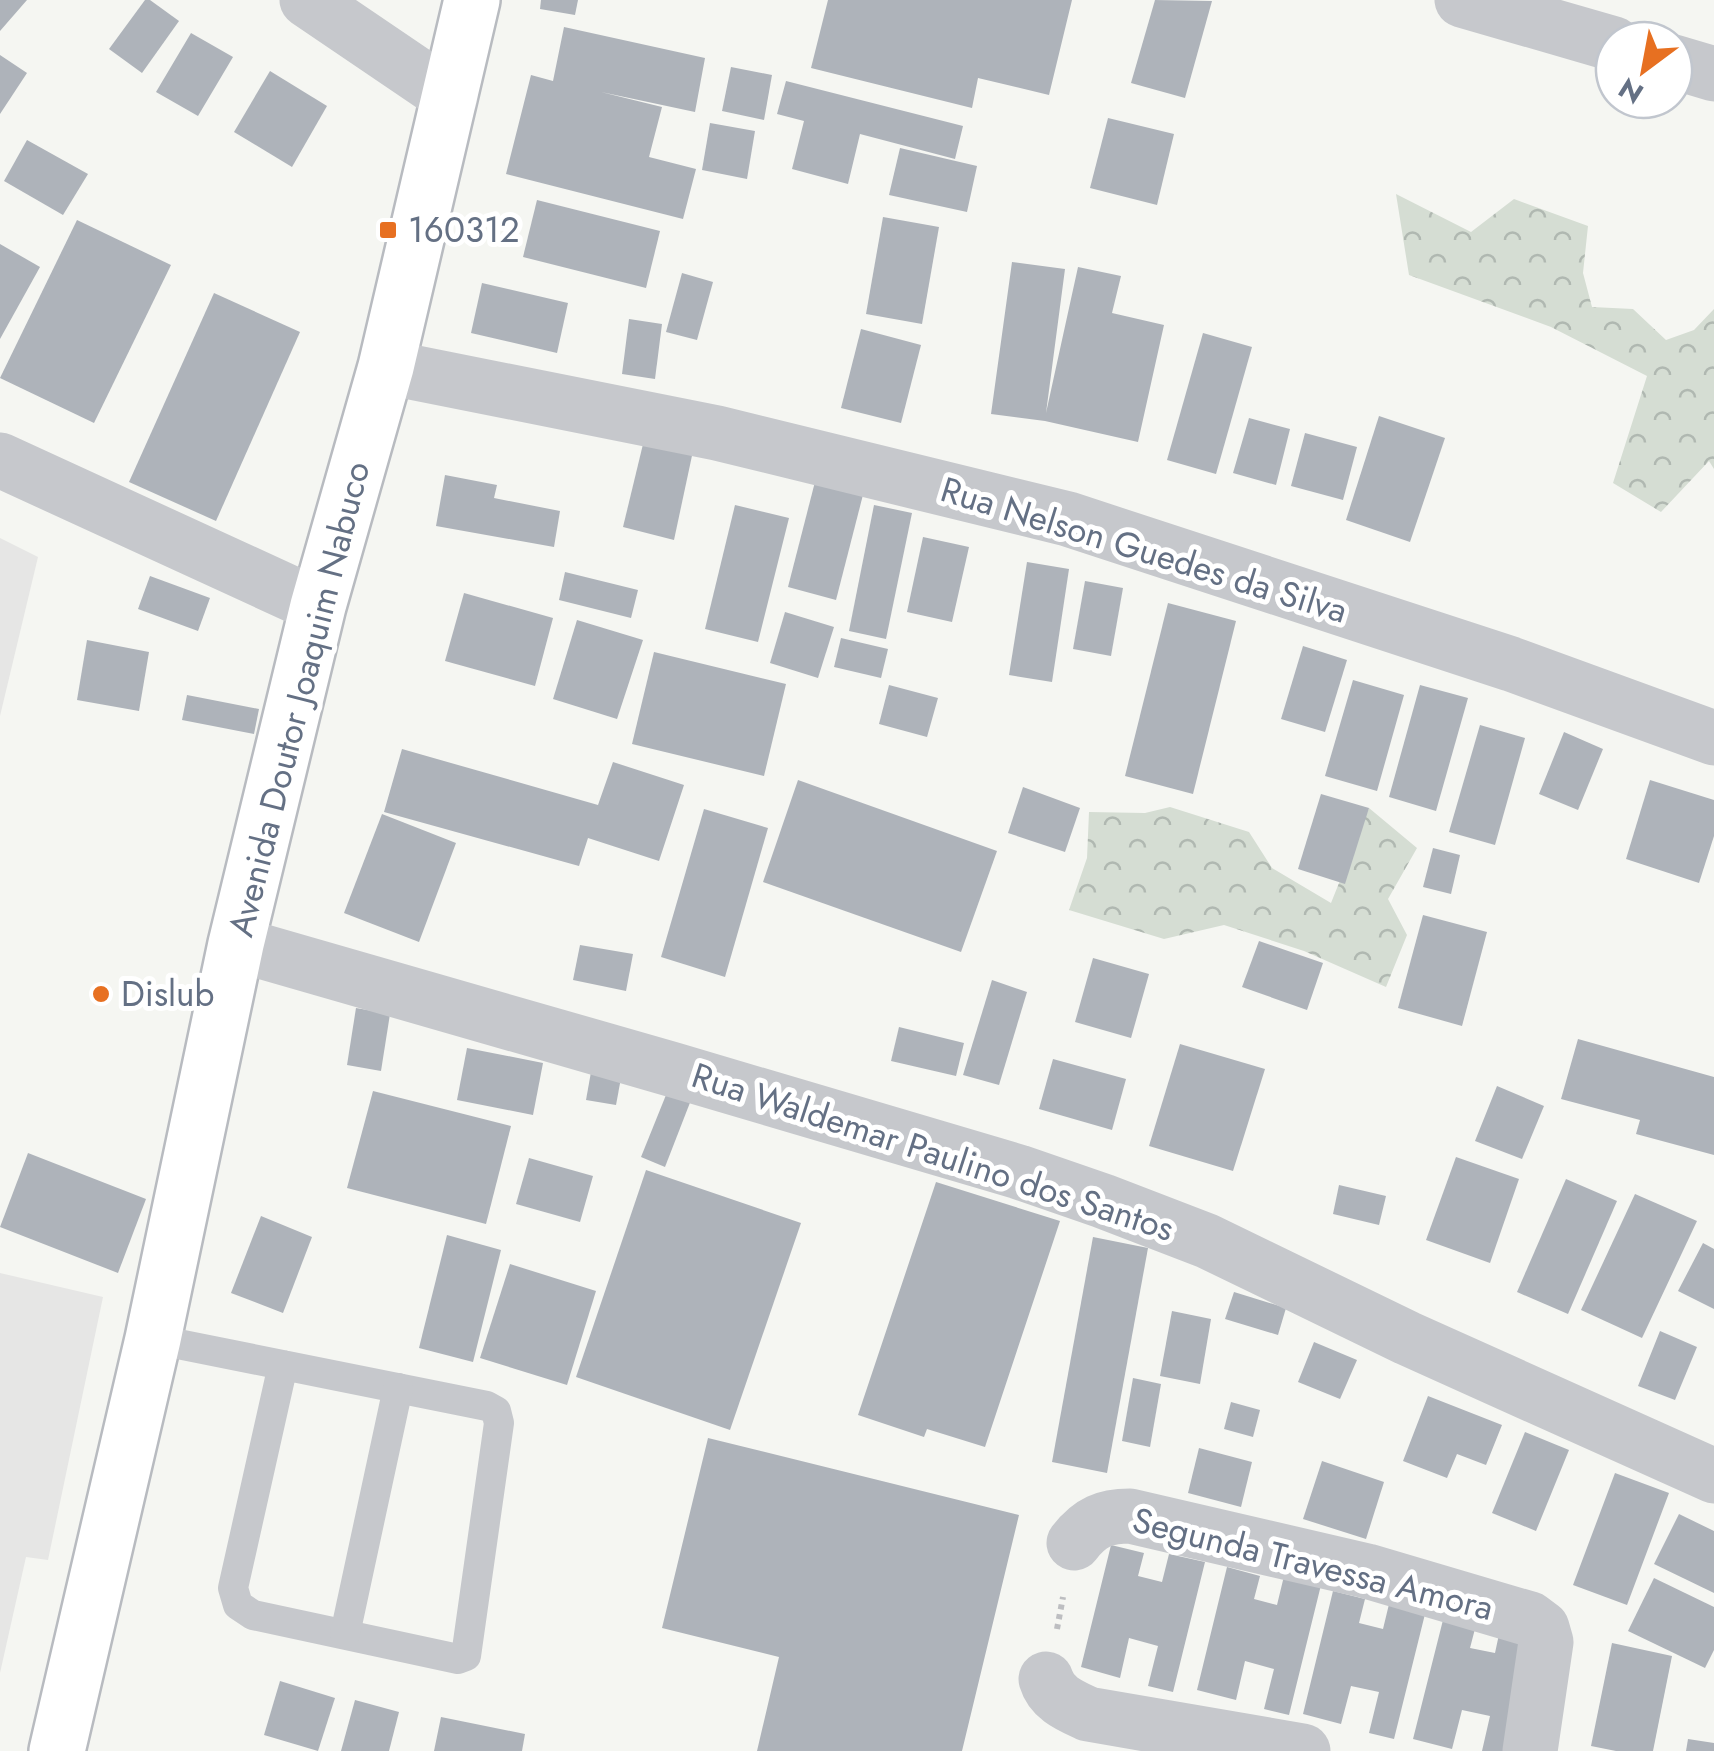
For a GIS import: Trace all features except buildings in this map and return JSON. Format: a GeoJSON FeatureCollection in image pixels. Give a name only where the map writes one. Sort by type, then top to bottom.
{"type":"FeatureCollection","features":[{"type":"Feature","properties":{"kind":"main road","name":"Avenida Doutor Joaquim Nabuco"},"geometry":{"type":"LineString","coordinates":[[57,1751],[153,1339],[236,944],[318,606],[386,368],[472,0]]}},
{"type":"Feature","properties":{"kind":"street"},"geometry":{"type":"LineString","coordinates":[[308,0],[450,97]]}},
{"type":"Feature","properties":{"kind":"street"},"geometry":{"type":"LineString","coordinates":[[1462,0],[1594,38]]}},
{"type":"Feature","properties":{"kind":"street","name":"Rua Nelson Guedes da Silva"},"geometry":{"type":"LineString","coordinates":[[386,368],[717,432],[1068,519],[1511,664],[1714,738]]}},
{"type":"Feature","properties":{"kind":"street"},"geometry":{"type":"LineString","coordinates":[[0,460],[318,606]]}},
{"type":"Feature","properties":{"kind":"street","name":"Rua Waldemar Paulino dos Santos"},"geometry":{"type":"LineString","coordinates":[[236,944],[674,1070],[1103,1201],[1207,1241],[1407,1338],[1714,1476]]}},
{"type":"Feature","properties":{"kind":"street","name":"Segunda Travessa Amora"},"geometry":{"type":"LineString","coordinates":[[1074,1543],[1090,1524],[1111,1516],[1130,1516],[1368,1571],[1530,1618],[1542,1628],[1546,1642],[1530,1751]]}},
{"type":"Feature","properties":{"kind":"street"},"geometry":{"type":"LineString","coordinates":[[1046,1679],[1050,1690],[1088,1714],[1303,1751]]}},
{"type":"Feature","properties":{"kind":"lane"},"geometry":{"type":"LineString","coordinates":[[153,1339],[283,1365],[398,1388],[492,1408],[499,1416],[468,1650],[458,1659],[253,1615],[238,1606],[233,1588],[283,1365]]}},
{"type":"Feature","properties":{"kind":"lane"},"geometry":{"type":"LineString","coordinates":[[345,1634],[398,1388]]}},
{"type":"Feature","properties":{"kind":"path"},"geometry":{"type":"LineString","coordinates":[[1046,1679],[1074,1543]]}},
{"type":"Feature","properties":{"kind":"shaded area"},"geometry":{"type":"Polygon","coordinates":[[[0,538],[38,557],[0,716],[0,538]]]}},
{"type":"Feature","properties":{"kind":"shaded area"},"geometry":{"type":"Polygon","coordinates":[[[0,1273],[103,1297],[48,1560],[26,1557],[0,1673],[0,1273]]]}},
{"type":"Feature","properties":{"kind":"green space"},"geometry":{"type":"Polygon","coordinates":[[[1396,194],[1471,232],[1514,199],[1588,226],[1583,273],[1592,307],[1633,309],[1666,340],[1694,330],[1714,309],[1714,469],[1709,461],[1661,512],[1613,483],[1647,376],[1551,327],[1409,275],[1396,194]]]}},
{"type":"Feature","properties":{"kind":"green space"},"geometry":{"type":"Polygon","coordinates":[[[1170,807],[1249,832],[1272,868],[1331,903],[1369,808],[1417,848],[1388,899],[1407,935],[1386,987],[1304,951],[1224,925],[1164,939],[1069,910],[1087,858],[1089,812],[1145,813],[1170,807]]]}},
{"type":"Feature","properties":{"kind":"place","name":"160312"},"geometry":{"type":"Point","coordinates":[388,230]}},
{"type":"Feature","properties":{"kind":"place","name":"Dislub"},"geometry":{"type":"Point","coordinates":[101,994]}}]}
